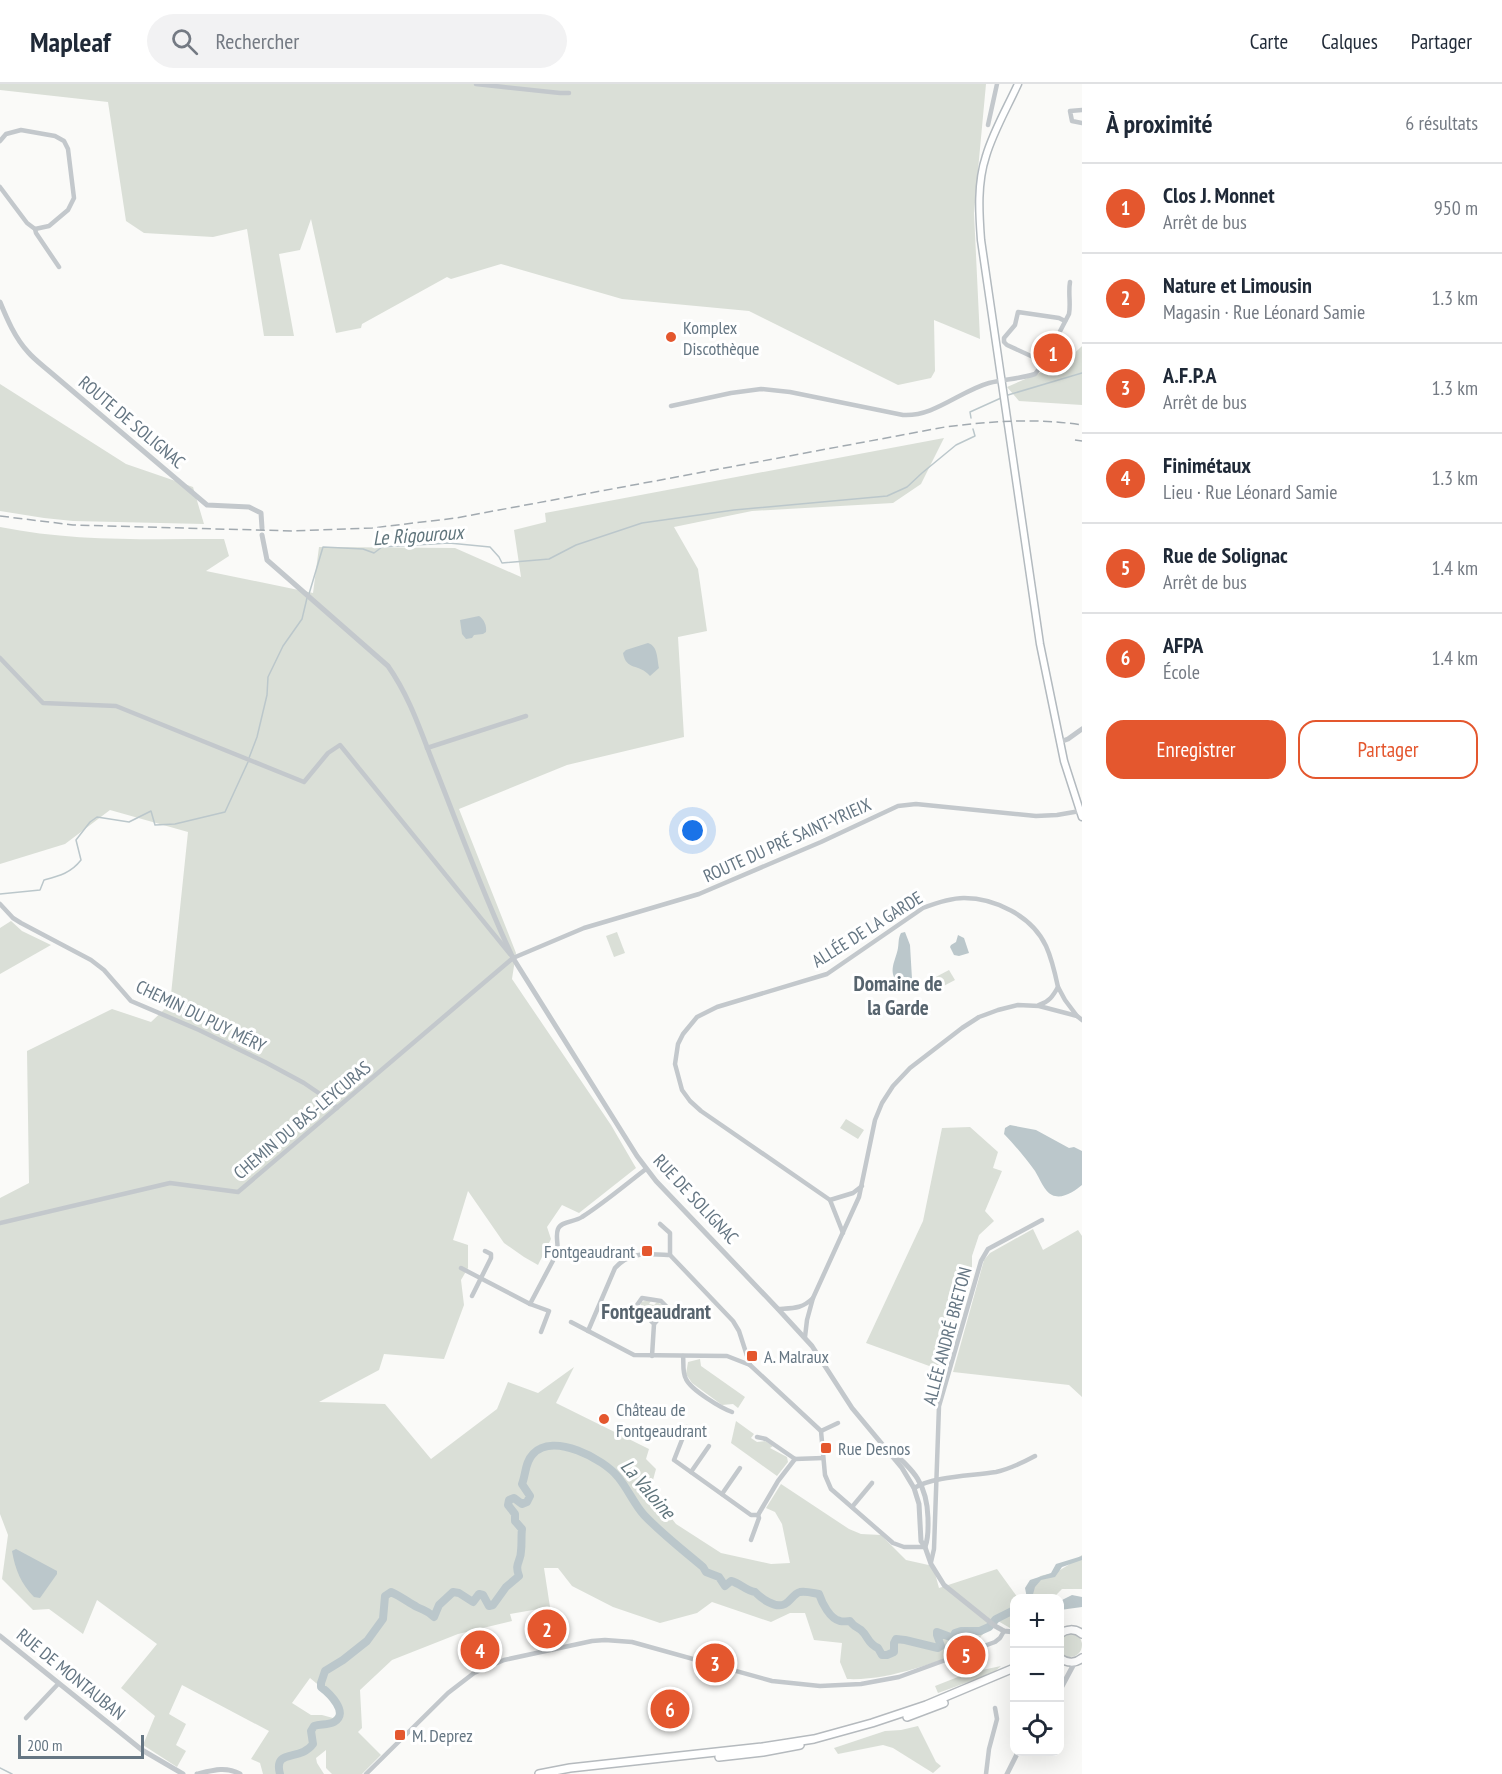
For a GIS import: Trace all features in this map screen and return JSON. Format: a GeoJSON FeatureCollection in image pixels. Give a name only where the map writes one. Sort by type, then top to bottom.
{"type":"FeatureCollection","features":[{"type":"Feature","properties":{"kind":"main road"},"geometry":{"type":"LineString","coordinates":[[1018,84],[986,157],[981,179],[979,213],[982,248],[1040,644],[1060,742],[1081,814]]}},
{"type":"Feature","properties":{"kind":"main road"},"geometry":{"type":"LineString","coordinates":[[1064,1631],[1081,1632]]}},
{"type":"Feature","properties":{"kind":"main road"},"geometry":{"type":"LineString","coordinates":[[1064,1659],[1080,1660]]}},
{"type":"Feature","properties":{"kind":"main road"},"geometry":{"type":"LineString","coordinates":[[539,1774],[570,1768],[762,1747],[814,1739],[872,1724],[927,1705],[1010,1670]]}},
{"type":"Feature","properties":{"kind":"main road"},"geometry":{"type":"LineString","coordinates":[[559,1774],[764,1752],[815,1743],[927,1710],[1010,1674]]}},
{"type":"Feature","properties":{"kind":"street"},"geometry":{"type":"LineString","coordinates":[[476,84],[569,93]]}},
{"type":"Feature","properties":{"kind":"street"},"geometry":{"type":"LineString","coordinates":[[988,125],[997,84]]}},
{"type":"Feature","properties":{"kind":"street"},"geometry":{"type":"LineString","coordinates":[[1082,110],[1070,111],[1072,122],[1082,123]]}},
{"type":"Feature","properties":{"kind":"street"},"geometry":{"type":"LineString","coordinates":[[991,115],[1000,122]]}},
{"type":"Feature","properties":{"kind":"street"},"geometry":{"type":"LineString","coordinates":[[0,141],[6,134],[21,130],[55,136],[64,141],[68,149],[74,198],[68,210],[49,226],[36,229]]}},
{"type":"Feature","properties":{"kind":"street"},"geometry":{"type":"LineString","coordinates":[[0,187],[27,223],[36,229],[36,233],[59,267]]}},
{"type":"Feature","properties":{"kind":"street"},"geometry":{"type":"LineString","coordinates":[[671,406],[761,389],[790,392],[903,415],[914,416],[928,412],[988,383],[1035,375],[1069,314],[1070,282]]}},
{"type":"Feature","properties":{"kind":"street","name":"ROUTE DE SOLIGNAC"},"geometry":{"type":"LineString","coordinates":[[0,302],[7,319],[27,351],[207,505],[249,507],[261,513],[262,532]]}},
{"type":"Feature","properties":{"kind":"street"},"geometry":{"type":"LineString","coordinates":[[1044,362],[1004,342],[1014,325],[1018,312],[1059,318],[1065,321]]}},
{"type":"Feature","properties":{"kind":"street"},"geometry":{"type":"LineString","coordinates":[[0,318],[7,319]]}},
{"type":"Feature","properties":{"kind":"street","name":"RUE DE SOLIGNAC"},"geometry":{"type":"LineString","coordinates":[[262,532],[267,560],[388,666],[400,684],[411,705],[498,927],[513,958],[646,1169],[805,1337],[852,1408],[902,1468],[914,1488],[919,1504],[921,1540],[931,1564],[944,1585],[1004,1631]]}},
{"type":"Feature","properties":{"kind":"street"},"geometry":{"type":"LineString","coordinates":[[0,658],[43,703],[116,706],[304,782],[328,753],[340,745],[513,958]]}},
{"type":"Feature","properties":{"kind":"street"},"geometry":{"type":"LineString","coordinates":[[427,748],[526,716]]}},
{"type":"Feature","properties":{"kind":"street"},"geometry":{"type":"LineString","coordinates":[[1060,742],[1082,729]]}},
{"type":"Feature","properties":{"kind":"street","name":"ROUTE DU PRÉ SAINT-YRIEIX"},"geometry":{"type":"LineString","coordinates":[[513,958],[584,928],[699,894],[898,806],[916,804],[1036,816],[1081,814]]}},
{"type":"Feature","properties":{"kind":"street","name":"ALLÉE DE LA GARDE"},"geometry":{"type":"LineString","coordinates":[[830,1200],[701,1111],[682,1090],[675,1064],[678,1044],[697,1017],[717,1007],[826,974],[923,908],[937,902],[963,898],[997,904],[1014,912],[1027,922],[1045,944],[1058,987],[1065,1000],[1080,1018]]}},
{"type":"Feature","properties":{"kind":"street","name":"CHEMIN DU PUY MÉRY"},"geometry":{"type":"LineString","coordinates":[[0,904],[21,923],[91,960],[104,970],[132,1001],[265,1062],[304,1083],[337,1108]]}},
{"type":"Feature","properties":{"kind":"street","name":"CHEMIN DU BAS-LEYCURAS"},"geometry":{"type":"LineString","coordinates":[[0,1223],[170,1183],[238,1192],[513,958]]}},
{"type":"Feature","properties":{"kind":"street"},"geometry":{"type":"LineString","coordinates":[[1039,1005],[1046,1003],[1058,987]]}},
{"type":"Feature","properties":{"kind":"street","name":"ALLÉE DE LA GARDE"},"geometry":{"type":"LineString","coordinates":[[805,1337],[813,1298],[859,1197],[875,1120],[893,1086],[910,1068],[962,1028],[979,1017],[998,1010],[1018,1005],[1039,1005],[1080,1018]]}},
{"type":"Feature","properties":{"kind":"street"},"geometry":{"type":"LineString","coordinates":[[530,1304],[557,1252],[559,1246],[557,1231],[561,1225],[580,1219],[646,1169]]}},
{"type":"Feature","properties":{"kind":"street"},"geometry":{"type":"LineString","coordinates":[[843,1233],[830,1200],[853,1193],[862,1186]]}},
{"type":"Feature","properties":{"kind":"street","name":"ALLÉE ANDRÉ BRETON"},"geometry":{"type":"LineString","coordinates":[[931,1564],[934,1549],[939,1406],[981,1262],[988,1249],[1042,1220]]}},
{"type":"Feature","properties":{"kind":"street"},"geometry":{"type":"LineString","coordinates":[[660,1224],[670,1233],[670,1255],[739,1330],[750,1365]]}},
{"type":"Feature","properties":{"kind":"street"},"geometry":{"type":"LineString","coordinates":[[472,1296],[491,1258],[491,1254],[485,1251]]}},
{"type":"Feature","properties":{"kind":"street"},"geometry":{"type":"LineString","coordinates":[[588,1331],[618,1264],[628,1256],[636,1254],[670,1255]]}},
{"type":"Feature","properties":{"kind":"street"},"geometry":{"type":"LineString","coordinates":[[461,1268],[530,1304],[556,1314]]}},
{"type":"Feature","properties":{"kind":"street"},"geometry":{"type":"LineString","coordinates":[[652,1356],[654,1324],[667,1308],[661,1301],[642,1298],[637,1307],[654,1324]]}},
{"type":"Feature","properties":{"kind":"street"},"geometry":{"type":"LineString","coordinates":[[778,1309],[795,1309],[813,1298]]}},
{"type":"Feature","properties":{"kind":"street"},"geometry":{"type":"LineString","coordinates":[[541,1332],[549,1311]]}},
{"type":"Feature","properties":{"kind":"street"},"geometry":{"type":"LineString","coordinates":[[571,1322],[634,1355],[727,1356],[750,1365],[821,1431],[825,1475],[831,1489],[893,1543],[904,1547],[925,1547]]}},
{"type":"Feature","properties":{"kind":"street"},"geometry":{"type":"LineString","coordinates":[[684,1356],[684,1373],[689,1384],[724,1409],[732,1412]]}},
{"type":"Feature","properties":{"kind":"street"},"geometry":{"type":"LineString","coordinates":[[821,1431],[838,1423]]}},
{"type":"Feature","properties":{"kind":"street"},"geometry":{"type":"LineString","coordinates":[[687,1427],[674,1460],[751,1515],[758,1515]]}},
{"type":"Feature","properties":{"kind":"street"},"geometry":{"type":"LineString","coordinates":[[757,1437],[766,1439],[795,1459],[823,1458]]}},
{"type":"Feature","properties":{"kind":"street","name":"RUE DE SOLIGNAC"},"geometry":{"type":"LineString","coordinates":[[881,1442],[913,1470],[921,1483],[928,1506],[928,1539],[925,1547]]}},
{"type":"Feature","properties":{"kind":"street"},"geometry":{"type":"LineString","coordinates":[[691,1472],[709,1446]]}},
{"type":"Feature","properties":{"kind":"street"},"geometry":{"type":"LineString","coordinates":[[914,1488],[921,1483],[936,1480],[998,1472],[1015,1467],[1035,1456]]}},
{"type":"Feature","properties":{"kind":"street"},"geometry":{"type":"LineString","coordinates":[[751,1540],[758,1515],[778,1481],[795,1459]]}},
{"type":"Feature","properties":{"kind":"street"},"geometry":{"type":"LineString","coordinates":[[722,1494],[740,1468]]}},
{"type":"Feature","properties":{"kind":"street"},"geometry":{"type":"LineString","coordinates":[[852,1507],[872,1484]]}},
{"type":"Feature","properties":{"kind":"street"},"geometry":{"type":"LineString","coordinates":[[366,1774],[466,1678],[504,1660],[605,1640],[632,1642],[772,1681],[820,1686],[844,1685],[899,1677],[995,1642],[1004,1631],[1010,1632]]}},
{"type":"Feature","properties":{"kind":"street","name":"RUE DE MONTAUBAN"},"geometry":{"type":"LineString","coordinates":[[0,1636],[142,1750],[183,1774]]}},
{"type":"Feature","properties":{"kind":"street"},"geometry":{"type":"LineString","coordinates":[[1064,1683],[1080,1660]]}},
{"type":"Feature","properties":{"kind":"street"},"geometry":{"type":"LineString","coordinates":[[1064,1664],[1067,1669],[1066,1680]]}},
{"type":"Feature","properties":{"kind":"street"},"geometry":{"type":"LineString","coordinates":[[26,1718],[58,1684]]}},
{"type":"Feature","properties":{"kind":"street"},"geometry":{"type":"LineString","coordinates":[[986,1774],[989,1749],[998,1719],[995,1708]]}},
{"type":"Feature","properties":{"kind":"street"},"geometry":{"type":"LineString","coordinates":[[1007,1774],[1016,1756]]}},
{"type":"Feature","properties":{"kind":"street"},"geometry":{"type":"LineString","coordinates":[[198,1774],[224,1768],[240,1774]]}},
{"type":"Feature","properties":{"kind":"shaded area"},"geometry":{"type":"Polygon","coordinates":[[[0,84],[986,84],[974,213],[980,339],[934,320],[935,371],[931,378],[898,385],[749,311],[622,299],[501,264],[451,279],[447,277],[362,324],[361,328],[336,333],[311,219],[300,250],[279,254],[294,336],[264,336],[247,229],[213,237],[144,233],[126,221],[108,102],[0,90],[0,84]]]}},
{"type":"Feature","properties":{"kind":"shaded area"},"geometry":{"type":"Polygon","coordinates":[[[1082,346],[1082,405],[1019,401],[1007,387],[1065,362],[1082,346]]]}},
{"type":"Feature","properties":{"kind":"shaded area"},"geometry":{"type":"Polygon","coordinates":[[[0,384],[126,464],[193,487],[204,524],[73,521],[0,511],[0,384]]]}},
{"type":"Feature","properties":{"kind":"shaded area"},"geometry":{"type":"Polygon","coordinates":[[[944,438],[921,484],[893,503],[752,511],[674,527],[698,569],[707,631],[678,637],[684,737],[567,765],[459,809],[516,953],[512,979],[611,1125],[636,1168],[579,1213],[562,1205],[547,1227],[551,1239],[538,1265],[504,1243],[468,1191],[453,1240],[468,1245],[468,1268],[461,1280],[464,1305],[444,1359],[384,1354],[379,1370],[319,1402],[385,1404],[431,1459],[497,1409],[508,1382],[538,1393],[574,1367],[556,1403],[649,1449],[646,1459],[656,1469],[650,1491],[676,1524],[721,1553],[771,1564],[790,1563],[782,1524],[775,1512],[766,1508],[781,1484],[849,1529],[861,1534],[881,1535],[906,1560],[933,1566],[939,1588],[997,1569],[1015,1594],[1010,1594],[1010,1628],[998,1621],[981,1636],[974,1649],[927,1665],[879,1677],[847,1679],[840,1662],[842,1643],[814,1640],[805,1613],[790,1613],[771,1622],[712,1602],[697,1613],[660,1623],[613,1607],[572,1586],[558,1568],[544,1568],[550,1607],[510,1614],[512,1621],[458,1634],[392,1660],[360,1690],[362,1728],[358,1732],[381,1755],[362,1774],[332,1774],[326,1768],[326,1750],[316,1758],[324,1774],[263,1774],[260,1763],[251,1759],[269,1731],[182,1685],[169,1714],[186,1724],[176,1745],[186,1751],[177,1767],[143,1745],[155,1716],[121,1688],[157,1644],[97,1600],[83,1634],[49,1609],[33,1610],[2,1579],[8,1535],[0,1514],[0,1198],[29,1183],[27,1051],[112,1009],[151,1022],[170,1004],[188,832],[110,810],[65,844],[0,864],[0,527],[84,537],[224,539],[229,556],[206,571],[313,593],[319,547],[455,548],[521,577],[514,530],[546,522],[545,513],[944,438]],[[310,1678],[292,1703],[311,1715],[333,1718],[337,1714],[340,1703],[310,1678]]]}},
{"type":"Feature","properties":{"kind":"shaded area"},"geometry":{"type":"Polygon","coordinates":[[[479,616],[485,623],[486,632],[466,639],[462,634],[460,620],[479,616]]]}},
{"type":"Feature","properties":{"kind":"shaded area"},"geometry":{"type":"Polygon","coordinates":[[[648,643],[654,647],[659,668],[650,676],[642,669],[630,665],[623,653],[648,643]]]}},
{"type":"Feature","properties":{"kind":"shaded area"},"geometry":{"type":"Polygon","coordinates":[[[11,921],[22,931],[51,945],[0,974],[0,928],[11,921]]]}},
{"type":"Feature","properties":{"kind":"shaded area"},"geometry":{"type":"Polygon","coordinates":[[[617,932],[625,953],[614,957],[606,936],[617,932]]]}},
{"type":"Feature","properties":{"kind":"shaded area"},"geometry":{"type":"Polygon","coordinates":[[[905,932],[910,945],[912,979],[898,982],[893,974],[893,966],[900,935],[905,932]]]}},
{"type":"Feature","properties":{"kind":"shaded area"},"geometry":{"type":"Polygon","coordinates":[[[958,935],[964,938],[969,953],[954,955],[950,947],[956,942],[958,935]]]}},
{"type":"Feature","properties":{"kind":"shaded area"},"geometry":{"type":"Polygon","coordinates":[[[949,970],[955,980],[936,990],[930,980],[949,970]]]}},
{"type":"Feature","properties":{"kind":"shaded area"},"geometry":{"type":"Polygon","coordinates":[[[846,1119],[864,1130],[858,1139],[840,1128],[846,1119]]]}},
{"type":"Feature","properties":{"kind":"shaded area"},"geometry":{"type":"Polygon","coordinates":[[[1010,1125],[1036,1130],[1069,1148],[1074,1147],[1082,1151],[1082,1185],[1064,1196],[1049,1193],[1032,1166],[1004,1134],[1005,1128],[1010,1125]]]}},
{"type":"Feature","properties":{"kind":"shaded area"},"geometry":{"type":"Polygon","coordinates":[[[970,1127],[998,1152],[993,1168],[1002,1171],[985,1211],[994,1221],[979,1235],[972,1256],[972,1277],[943,1371],[866,1343],[923,1221],[942,1128],[970,1127]]]}},
{"type":"Feature","properties":{"kind":"shaded area"},"geometry":{"type":"Polygon","coordinates":[[[1033,1229],[1043,1250],[1078,1230],[1082,1236],[1082,1397],[1069,1385],[953,1372],[984,1260],[990,1253],[1033,1229]]]}},
{"type":"Feature","properties":{"kind":"shaded area"},"geometry":{"type":"Polygon","coordinates":[[[651,1301],[649,1304],[654,1305],[657,1302],[664,1306],[664,1310],[656,1318],[651,1319],[640,1308],[641,1302],[651,1301]]]}},
{"type":"Feature","properties":{"kind":"shaded area"},"geometry":{"type":"Polygon","coordinates":[[[700,1359],[701,1366],[745,1397],[738,1408],[733,1404],[722,1405],[692,1383],[686,1374],[688,1362],[700,1359]]]}},
{"type":"Feature","properties":{"kind":"shaded area"},"geometry":{"type":"Polygon","coordinates":[[[736,1421],[754,1434],[751,1438],[757,1442],[765,1441],[773,1446],[770,1448],[787,1457],[788,1462],[777,1476],[731,1443],[736,1421]]]}},
{"type":"Feature","properties":{"kind":"shaded area"},"geometry":{"type":"Polygon","coordinates":[[[16,1549],[57,1571],[40,1598],[34,1597],[19,1576],[12,1551],[16,1549]]]}},
{"type":"Feature","properties":{"kind":"shaded area"},"geometry":{"type":"Polygon","coordinates":[[[1082,1555],[1082,1589],[1062,1589],[1057,1594],[1026,1594],[1039,1577],[1060,1570],[1082,1555]]]}},
{"type":"Feature","properties":{"kind":"shaded area"},"geometry":{"type":"Polygon","coordinates":[[[1082,1556],[1082,1560],[1062,1567],[1055,1577],[1041,1580],[1033,1594],[1026,1594],[1025,1588],[1030,1580],[1051,1573],[1056,1564],[1082,1556]]]}},
{"type":"Feature","properties":{"kind":"shaded area"},"geometry":{"type":"Polygon","coordinates":[[[1072,1595],[1082,1597],[1082,1607],[1064,1609],[1064,1599],[1072,1595]]]}},
{"type":"Feature","properties":{"kind":"shaded area"},"geometry":{"type":"Polygon","coordinates":[[[1064,1634],[1075,1634],[1081,1640],[1079,1654],[1070,1657],[1064,1656],[1064,1634]]]}},
{"type":"Feature","properties":{"kind":"shaded area"},"geometry":{"type":"Polygon","coordinates":[[[1001,1666],[993,1673],[938,1693],[935,1686],[968,1673],[1001,1666]]]}},
{"type":"Feature","properties":{"kind":"shaded area"},"geometry":{"type":"Polygon","coordinates":[[[918,1726],[936,1762],[941,1766],[933,1773],[893,1748],[883,1745],[838,1754],[834,1748],[885,1731],[918,1726]]]}},
{"type":"Feature","properties":{"kind":"waterway","name":"Le Rigouroux"},"geometry":{"type":"LineString","coordinates":[[1008,395],[1082,373]]}},
{"type":"Feature","properties":{"kind":"waterway","name":"Le Rigouroux"},"geometry":{"type":"LineString","coordinates":[[971,418],[970,412],[1001,398]]}},
{"type":"Feature","properties":{"kind":"waterway","name":"Le Rigouroux"},"geometry":{"type":"LineString","coordinates":[[309,594],[323,547],[363,549],[374,553],[382,547],[449,543],[490,547],[502,563],[549,559],[576,545],[642,523],[734,510],[887,496],[907,487],[956,445],[975,436],[973,429]]}},
{"type":"Feature","properties":{"kind":"waterway","name":"Le Rigouroux"},"geometry":{"type":"LineString","coordinates":[[249,758],[257,737],[267,695],[268,677],[283,646],[302,619],[307,598]]}},
{"type":"Feature","properties":{"kind":"waterway","name":"Le Rigouroux"},"geometry":{"type":"LineString","coordinates":[[0,894],[40,890],[44,880],[73,868],[81,860],[76,840],[97,817],[129,822],[151,811],[155,825],[175,824],[225,812],[248,762]]}},
{"type":"Feature","properties":{"kind":"waterway","name":"La Valoine"},"geometry":{"type":"LineString","coordinates":[[280,1774],[280,1761],[301,1753],[313,1744],[311,1731],[314,1726],[332,1723],[338,1718],[340,1714],[336,1703],[321,1687],[325,1671],[367,1641],[383,1619],[385,1596],[391,1592],[434,1617],[439,1605],[453,1592],[473,1602],[479,1594],[483,1595],[489,1606],[493,1605],[506,1587],[519,1576],[517,1565],[521,1555],[522,1529],[515,1521],[515,1514],[508,1505],[509,1500],[514,1498],[522,1504],[527,1502],[530,1496],[522,1484],[527,1464],[530,1457],[542,1448],[565,1447],[602,1463],[618,1477],[640,1511],[706,1572],[719,1577],[725,1586],[731,1581],[734,1582],[777,1605],[785,1604],[800,1592],[819,1594],[824,1606],[836,1620],[850,1621],[864,1633],[882,1655],[894,1652],[896,1639],[938,1648],[941,1646],[937,1632],[953,1638],[955,1633],[961,1631],[980,1631],[1010,1612]]}},
{"type":"Feature","properties":{"kind":"waterway"},"geometry":{"type":"LineString","coordinates":[[0,1768],[12,1774]]}},
{"type":"Feature","properties":{"kind":"railway"},"geometry":{"type":"LineString","coordinates":[[0,516],[73,525],[293,531],[372,528],[456,518],[945,427],[1014,421],[1082,425]]}},
{"type":"Feature","properties":{"kind":"railway"},"geometry":{"type":"LineString","coordinates":[[1075,440],[1082,441]]}},
{"type":"Feature","properties":{"kind":"place","name":"Komplex Discothèque"},"geometry":{"type":"Point","coordinates":[671,337]}},
{"type":"Feature","properties":{"kind":"place","name":"Clos J. Monnet"},"geometry":{"type":"Point","coordinates":[1053,353]}},
{"type":"Feature","properties":{"kind":"place","name":"Fontgeaudrant"},"geometry":{"type":"Point","coordinates":[647,1251]}},
{"type":"Feature","properties":{"kind":"place","name":"A. Malraux"},"geometry":{"type":"Point","coordinates":[752,1356]}},
{"type":"Feature","properties":{"kind":"place","name":"Château de Fontgeaudrant"},"geometry":{"type":"Point","coordinates":[604,1419]}},
{"type":"Feature","properties":{"kind":"place","name":"Rue Desnos"},"geometry":{"type":"Point","coordinates":[826,1448]}},
{"type":"Feature","properties":{"kind":"place","name":"Nature et Limousin"},"geometry":{"type":"Point","coordinates":[547,1629]}},
{"type":"Feature","properties":{"kind":"place","name":"Finimétaux"},"geometry":{"type":"Point","coordinates":[480,1650]}},
{"type":"Feature","properties":{"kind":"place","name":"Rue de Solignac"},"geometry":{"type":"Point","coordinates":[966,1655]}},
{"type":"Feature","properties":{"kind":"place","name":"A.F.P.A"},"geometry":{"type":"Point","coordinates":[715,1663]}},
{"type":"Feature","properties":{"kind":"place","name":"AFPA"},"geometry":{"type":"Point","coordinates":[670,1709]}},
{"type":"Feature","properties":{"kind":"place","name":"M. Deprez"},"geometry":{"type":"Point","coordinates":[400,1735]}},
{"type":"Feature","properties":{"kind":"district","name":"Domaine de la Garde"},"geometry":{"type":"Point","coordinates":[898,995]}},
{"type":"Feature","properties":{"kind":"district","name":"Fontgeaudrant"},"geometry":{"type":"Point","coordinates":[656,1311]}}]}
